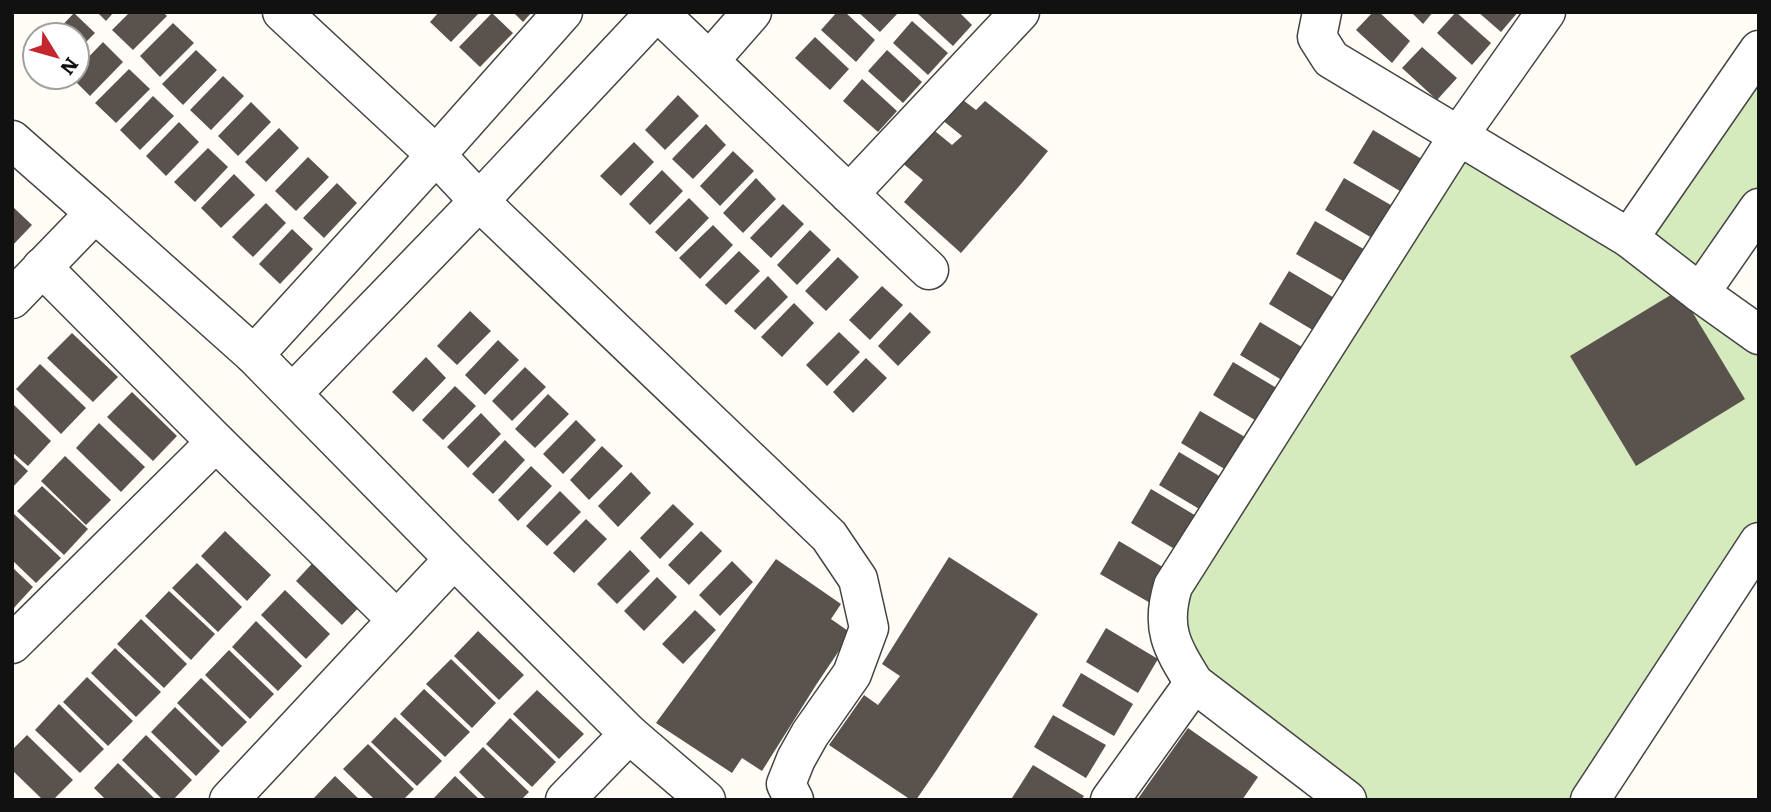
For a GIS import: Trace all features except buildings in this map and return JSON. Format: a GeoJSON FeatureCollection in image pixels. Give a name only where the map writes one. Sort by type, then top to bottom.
{"type":"FeatureCollection","features":[{"type":"Feature","properties":{"kind":"street"},"geometry":{"type":"LineString","coordinates":[[282,12],[436,155],[479,201],[829,536],[858,579],[869,628],[852,674],[796,759],[786,784],[794,800]]}},
{"type":"Feature","properties":{"kind":"street"},"geometry":{"type":"LineString","coordinates":[[254,355],[563,12]]}},
{"type":"Feature","properties":{"kind":"street"},"geometry":{"type":"LineString","coordinates":[[292,393],[479,201],[657,12],[929,270]]}},
{"type":"Feature","properties":{"kind":"street"},"geometry":{"type":"LineString","coordinates":[[710,60],[752,12]]}},
{"type":"Feature","properties":{"kind":"street"},"geometry":{"type":"LineString","coordinates":[[849,194],[1020,12]]}},
{"type":"Feature","properties":{"kind":"street"},"geometry":{"type":"LineString","coordinates":[[1322,12],[1317,37],[1331,59],[1629,239],[1759,335]]}},
{"type":"Feature","properties":{"kind":"street"},"geometry":{"type":"LineString","coordinates":[[1336,796],[1194,683],[1178,657],[1168,630],[1167,606],[1173,586],[1459,135],[1546,12]]}},
{"type":"Feature","properties":{"kind":"street"},"geometry":{"type":"LineString","coordinates":[[1629,239],[1759,50]]}},
{"type":"Feature","properties":{"kind":"street"},"geometry":{"type":"LineString","coordinates":[[12,140],[254,355],[629,734],[706,800]]}},
{"type":"Feature","properties":{"kind":"street"},"geometry":{"type":"LineString","coordinates":[[1700,293],[1759,208]]}},
{"type":"Feature","properties":{"kind":"street"},"geometry":{"type":"LineString","coordinates":[[12,299],[95,213]]}},
{"type":"Feature","properties":{"kind":"street"},"geometry":{"type":"LineString","coordinates":[[43,267],[397,620]]}},
{"type":"Feature","properties":{"kind":"street"},"geometry":{"type":"LineString","coordinates":[[12,644],[216,442]]}},
{"type":"Feature","properties":{"kind":"street"},"geometry":{"type":"LineString","coordinates":[[1590,800],[1759,542]]}},
{"type":"Feature","properties":{"kind":"street"},"geometry":{"type":"LineString","coordinates":[[229,800],[454,559]]}},
{"type":"Feature","properties":{"kind":"street"},"geometry":{"type":"LineString","coordinates":[[1110,800],[1194,683]]}},
{"type":"Feature","properties":{"kind":"street"},"geometry":{"type":"LineString","coordinates":[[565,800],[629,734]]}},
{"type":"Feature","properties":{"kind":"green space"},"geometry":{"type":"Polygon","coordinates":[[[1759,50],[1759,208],[1701,293],[1759,335],[1759,540],[1588,800],[1347,800],[1194,683],[1173,586],[1459,135],[1629,238],[1759,50]]]}}]}
